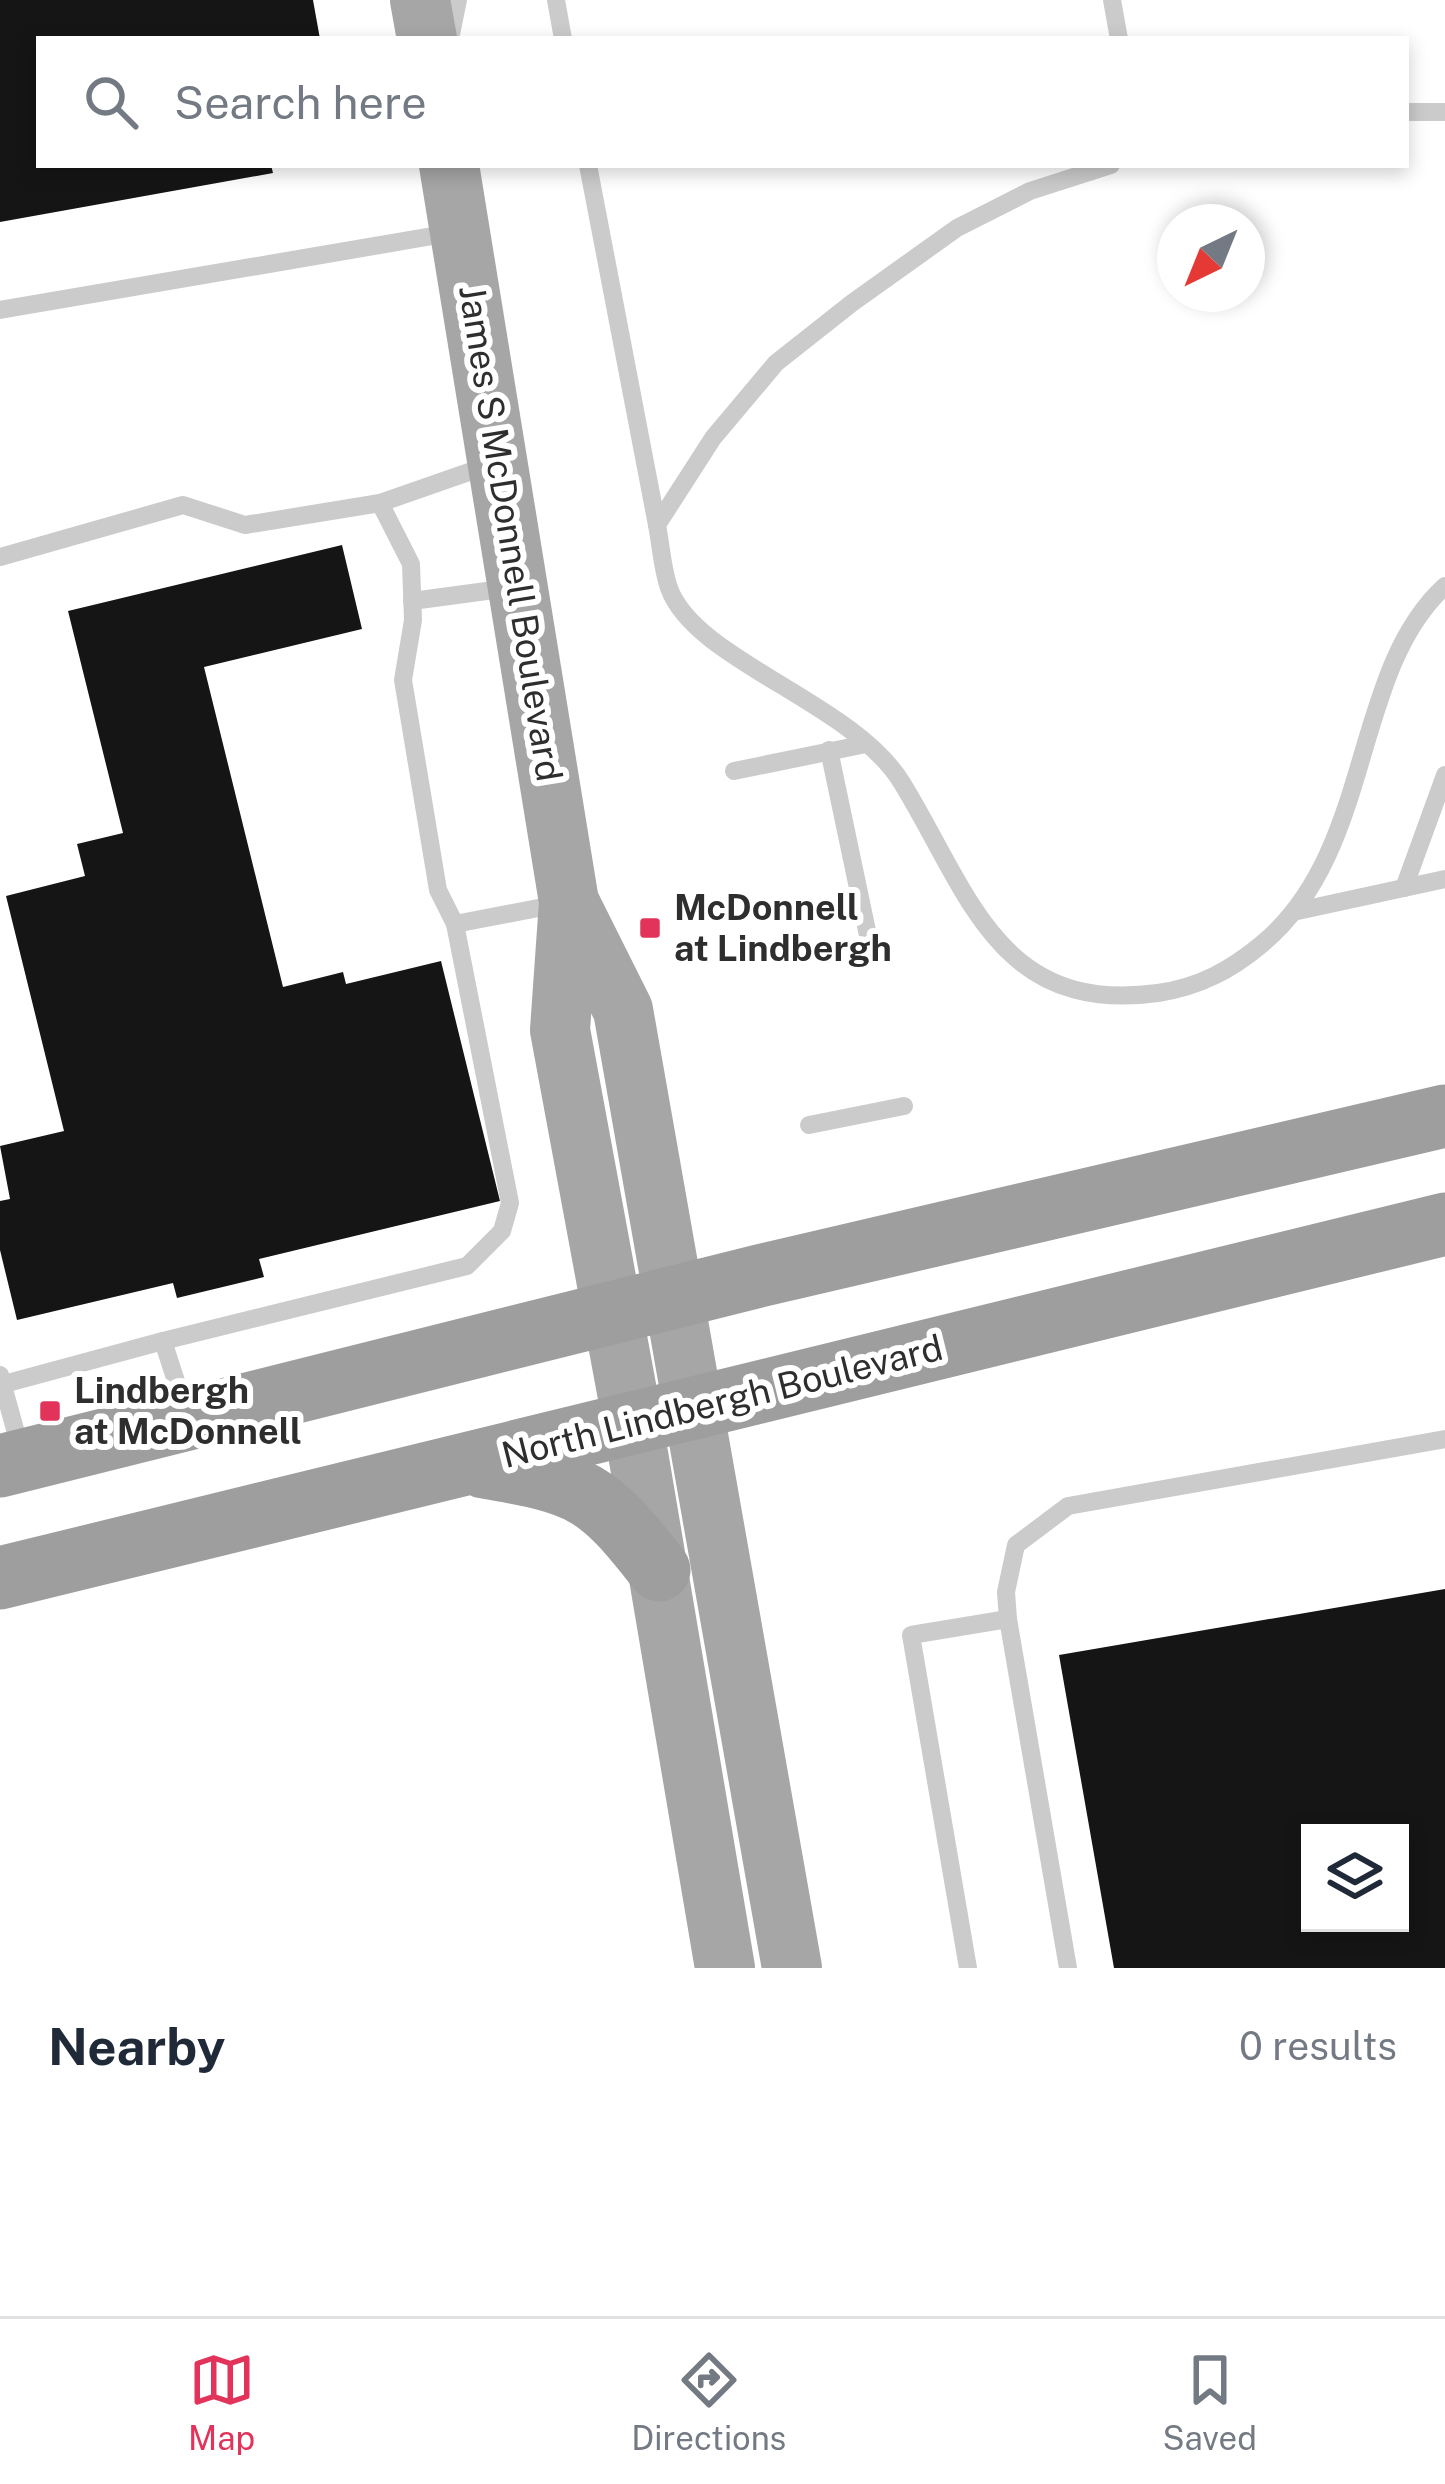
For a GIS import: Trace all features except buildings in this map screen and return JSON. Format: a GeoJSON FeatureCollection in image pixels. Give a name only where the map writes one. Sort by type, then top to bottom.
{"type":"FeatureCollection","features":[{"type":"Feature","properties":{"kind":"highway"},"geometry":{"type":"LineString","coordinates":[[12,1463],[1201,1169],[1445,1116]]}},
{"type":"Feature","properties":{"kind":"highway","name":"North Lindbergh Boulevard"},"geometry":{"type":"LineString","coordinates":[[0,1578],[1445,1224]]}},
{"type":"Feature","properties":{"kind":"highway"},"geometry":{"type":"LineString","coordinates":[[465,1464],[551,1479],[590,1492],[620,1519],[659,1570]]}},
{"type":"Feature","properties":{"kind":"main road"},"geometry":{"type":"LineString","coordinates":[[420,0],[426,36]]}},
{"type":"Feature","properties":{"kind":"main road","name":"James S McDonnell Boulevard"},"geometry":{"type":"LineString","coordinates":[[450,168],[501,460],[569,902],[560,1030],[659,1570],[725,1968]]}},
{"type":"Feature","properties":{"kind":"main road","name":"James S McDonnell Boulevard"},"geometry":{"type":"LineString","coordinates":[[569,902],[623,1010],[792,1968]]}},
{"type":"Feature","properties":{"kind":"lane"},"geometry":{"type":"LineString","coordinates":[[451,36],[458,0]]}},
{"type":"Feature","properties":{"kind":"lane"},"geometry":{"type":"LineString","coordinates":[[556,0],[562,36]]}},
{"type":"Feature","properties":{"kind":"lane"},"geometry":{"type":"LineString","coordinates":[[1112,0],[1118,36]]}},
{"type":"Feature","properties":{"kind":"lane"},"geometry":{"type":"LineString","coordinates":[[1409,112],[1445,112]]}},
{"type":"Feature","properties":{"kind":"lane"},"geometry":{"type":"LineString","coordinates":[[589,168],[670,590],[693,623],[833,712],[896,772],[990,938],[1078,992],[1124,998],[1187,989],[1235,966],[1294,912],[1317,883],[1413,626],[1445,586]]}},
{"type":"Feature","properties":{"kind":"lane"},"geometry":{"type":"LineString","coordinates":[[657,525],[713,438],[776,364],[956,228],[1030,191],[1102,168]]}},
{"type":"Feature","properties":{"kind":"lane"},"geometry":{"type":"LineString","coordinates":[[0,310],[460,231]]}},
{"type":"Feature","properties":{"kind":"lane"},"geometry":{"type":"LineString","coordinates":[[0,557],[183,505],[245,525],[380,503],[501,460]]}},
{"type":"Feature","properties":{"kind":"lane"},"geometry":{"type":"LineString","coordinates":[[12,1463],[1,1381],[467,1266],[502,1232],[510,1203],[455,924],[438,890],[404,680],[411,564],[380,503]]}},
{"type":"Feature","properties":{"kind":"lane"},"geometry":{"type":"LineString","coordinates":[[412,601],[521,586]]}},
{"type":"Feature","properties":{"kind":"lane"},"geometry":{"type":"LineString","coordinates":[[734,772],[866,744]]}},
{"type":"Feature","properties":{"kind":"lane"},"geometry":{"type":"LineString","coordinates":[[829,750],[870,945]]}},
{"type":"Feature","properties":{"kind":"lane"},"geometry":{"type":"LineString","coordinates":[[1404,888],[1445,775]]}},
{"type":"Feature","properties":{"kind":"lane"},"geometry":{"type":"LineString","coordinates":[[1294,912],[1445,879]]}},
{"type":"Feature","properties":{"kind":"lane"},"geometry":{"type":"LineString","coordinates":[[455,924],[569,902]]}},
{"type":"Feature","properties":{"kind":"lane"},"geometry":{"type":"LineString","coordinates":[[808,1125],[904,1106]]}},
{"type":"Feature","properties":{"kind":"lane"},"geometry":{"type":"LineString","coordinates":[[163,1341],[188,1420]]}},
{"type":"Feature","properties":{"kind":"lane"},"geometry":{"type":"LineString","coordinates":[[1067,1968],[1008,1619],[1006,1592],[1016,1545],[1068,1506],[1445,1438]]}},
{"type":"Feature","properties":{"kind":"lane"},"geometry":{"type":"LineString","coordinates":[[968,1968],[910,1635],[1008,1619]]}},
{"type":"Feature","properties":{"kind":"place","name":"McDonnell at Lindbergh"},"geometry":{"type":"Point","coordinates":[650,928]}},
{"type":"Feature","properties":{"kind":"place","name":"Lindbergh at McDonnell"},"geometry":{"type":"Point","coordinates":[50,1411]}}]}
